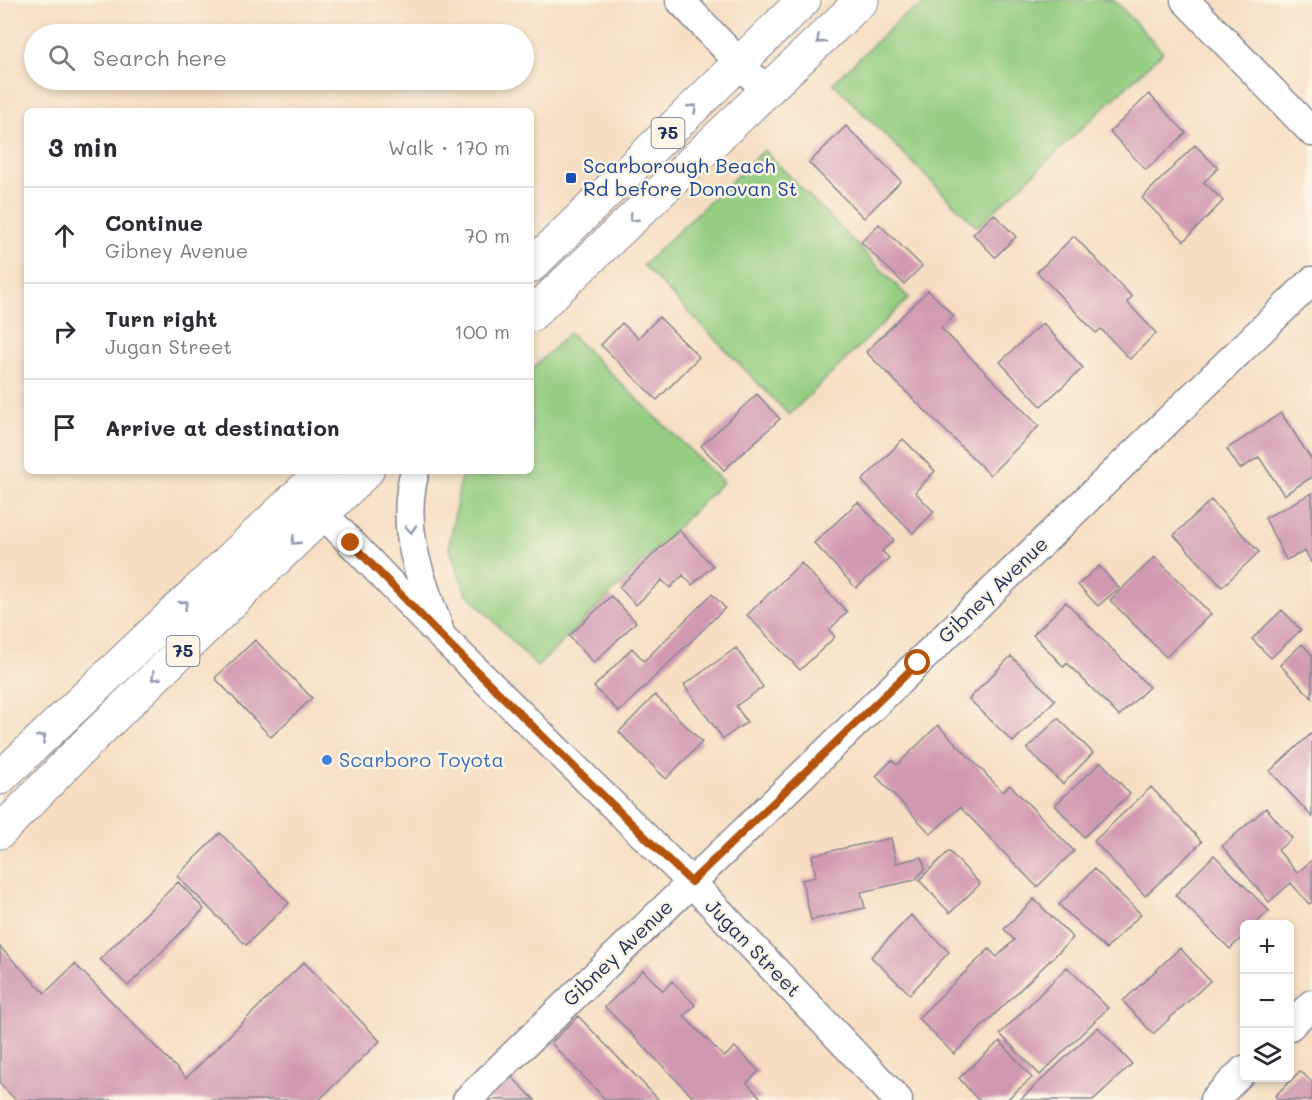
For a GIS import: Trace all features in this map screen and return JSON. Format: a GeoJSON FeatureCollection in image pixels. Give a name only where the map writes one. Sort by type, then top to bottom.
{"type":"FeatureCollection","features":[{"type":"Feature","properties":{"kind":"main road","name":"75"},"geometry":{"type":"LineString","coordinates":[[534,263],[804,0]]}},
{"type":"Feature","properties":{"kind":"main road","name":"75"},"geometry":{"type":"LineString","coordinates":[[534,312],[862,0]]}},
{"type":"Feature","properties":{"kind":"main road","name":"75"},"geometry":{"type":"LineString","coordinates":[[0,778],[316,492],[360,474]]}},
{"type":"Feature","properties":{"kind":"main road","name":"75"},"geometry":{"type":"LineString","coordinates":[[0,832],[84,746],[316,492]]}},
{"type":"Feature","properties":{"kind":"street"},"geometry":{"type":"LineString","coordinates":[[680,0],[766,91]]}},
{"type":"Feature","properties":{"kind":"street"},"geometry":{"type":"LineString","coordinates":[[1185,0],[1312,132]]}},
{"type":"Feature","properties":{"kind":"street","name":"Gibney Avenue"},"geometry":{"type":"LineString","coordinates":[[467,1100],[1312,281]]}},
{"type":"Feature","properties":{"kind":"street"},"geometry":{"type":"LineString","coordinates":[[414,474],[409,515],[413,557],[441,636]]}},
{"type":"Feature","properties":{"kind":"street","name":"Jugan Street"},"geometry":{"type":"LineString","coordinates":[[316,492],[441,636],[691,882],[898,1100]]}},
{"type":"Feature","properties":{"kind":"street"},"geometry":{"type":"LineString","coordinates":[[1294,1022],[1312,1004]]}},
{"type":"Feature","properties":{"kind":"street"},"geometry":{"type":"LineString","coordinates":[[1214,1100],[1240,1075]]}},
{"type":"Feature","properties":{"kind":"green space"},"geometry":{"type":"Polygon","coordinates":[[[933,0],[1114,0],[1163,52],[977,227],[833,83],[903,16],[933,0]]]}},
{"type":"Feature","properties":{"kind":"green space"},"geometry":{"type":"Polygon","coordinates":[[[764,150],[909,298],[789,415],[643,265],[764,150]]]}},
{"type":"Feature","properties":{"kind":"green space"},"geometry":{"type":"Polygon","coordinates":[[[569,333],[723,482],[537,667],[465,591],[449,547],[461,474],[534,474],[534,367],[569,333]]]}},
{"type":"Feature","properties":{"kind":"building"},"geometry":{"type":"Polygon","coordinates":[[[1149,94],[1186,133],[1146,170],[1110,132],[1149,94]]]}},
{"type":"Feature","properties":{"kind":"building"},"geometry":{"type":"Polygon","coordinates":[[[846,126],[901,181],[864,218],[809,163],[846,126]]]}},
{"type":"Feature","properties":{"kind":"building"},"geometry":{"type":"Polygon","coordinates":[[[1195,145],[1218,168],[1204,182],[1223,201],[1184,241],[1142,198],[1195,145]]]}},
{"type":"Feature","properties":{"kind":"building"},"geometry":{"type":"Polygon","coordinates":[[[994,214],[1016,237],[995,257],[973,234],[994,214]]]}},
{"type":"Feature","properties":{"kind":"building"},"geometry":{"type":"Polygon","coordinates":[[[879,224],[922,266],[904,284],[861,242],[879,224]]]}},
{"type":"Feature","properties":{"kind":"building"},"geometry":{"type":"Polygon","coordinates":[[[1074,236],[1132,297],[1127,302],[1156,333],[1130,359],[1101,329],[1096,333],[1037,272],[1074,236]]]}},
{"type":"Feature","properties":{"kind":"building"},"geometry":{"type":"Polygon","coordinates":[[[928,290],[954,316],[941,328],[1039,426],[990,475],[866,352],[928,290]]]}},
{"type":"Feature","properties":{"kind":"building"},"geometry":{"type":"Polygon","coordinates":[[[659,317],[699,357],[657,400],[601,345],[622,323],[638,338],[659,317]]]}},
{"type":"Feature","properties":{"kind":"building"},"geometry":{"type":"Polygon","coordinates":[[[1043,323],[1083,368],[1041,406],[1000,362],[1043,323]]]}},
{"type":"Feature","properties":{"kind":"building"},"geometry":{"type":"Polygon","coordinates":[[[757,394],[780,419],[724,470],[701,446],[757,394]]]}},
{"type":"Feature","properties":{"kind":"building"},"geometry":{"type":"Polygon","coordinates":[[[1281,413],[1312,460],[1312,477],[1284,495],[1259,457],[1240,469],[1227,449],[1281,413]]]}},
{"type":"Feature","properties":{"kind":"building"},"geometry":{"type":"Polygon","coordinates":[[[903,439],[935,471],[915,492],[934,512],[913,533],[862,481],[903,439]]]}},
{"type":"Feature","properties":{"kind":"building"},"geometry":{"type":"Polygon","coordinates":[[[1312,493],[1312,564],[1305,551],[1286,560],[1265,518],[1312,493]]]}},
{"type":"Feature","properties":{"kind":"building"},"geometry":{"type":"Polygon","coordinates":[[[1211,500],[1259,552],[1222,587],[1174,535],[1211,500]]]}},
{"type":"Feature","properties":{"kind":"building"},"geometry":{"type":"Polygon","coordinates":[[[858,502],[894,540],[882,551],[889,558],[856,588],[814,543],[858,502]]]}},
{"type":"Feature","properties":{"kind":"building"},"geometry":{"type":"Polygon","coordinates":[[[679,530],[713,566],[692,585],[683,575],[670,588],[662,580],[636,605],[619,587],[679,530]]]}},
{"type":"Feature","properties":{"kind":"building"},"geometry":{"type":"Polygon","coordinates":[[[1155,557],[1211,614],[1166,657],[1110,600],[1155,557]]]}},
{"type":"Feature","properties":{"kind":"building"},"geometry":{"type":"Polygon","coordinates":[[[801,563],[847,612],[829,630],[835,637],[800,670],[747,615],[801,563]]]}},
{"type":"Feature","properties":{"kind":"building"},"geometry":{"type":"Polygon","coordinates":[[[1099,566],[1119,588],[1098,606],[1078,585],[1099,566]]]}},
{"type":"Feature","properties":{"kind":"building"},"geometry":{"type":"Polygon","coordinates":[[[712,594],[725,608],[619,712],[594,687],[632,648],[644,661],[712,594]]]}},
{"type":"Feature","properties":{"kind":"building"},"geometry":{"type":"Polygon","coordinates":[[[611,596],[636,622],[594,663],[569,636],[611,596]]]}},
{"type":"Feature","properties":{"kind":"building"},"geometry":{"type":"Polygon","coordinates":[[[1066,602],[1149,687],[1119,716],[1067,663],[1064,667],[1033,635],[1066,602]]]}},
{"type":"Feature","properties":{"kind":"building"},"geometry":{"type":"Polygon","coordinates":[[[1282,610],[1301,630],[1271,658],[1252,639],[1282,610]]]}},
{"type":"Feature","properties":{"kind":"building"},"geometry":{"type":"Polygon","coordinates":[[[255,640],[312,698],[271,737],[215,678],[255,640]]]}},
{"type":"Feature","properties":{"kind":"building"},"geometry":{"type":"Polygon","coordinates":[[[1302,644],[1312,655],[1312,698],[1280,665],[1302,644]]]}},
{"type":"Feature","properties":{"kind":"building"},"geometry":{"type":"Polygon","coordinates":[[[736,648],[763,687],[736,706],[747,722],[723,739],[684,685],[736,648]]]}},
{"type":"Feature","properties":{"kind":"building"},"geometry":{"type":"Polygon","coordinates":[[[1011,656],[1055,700],[1013,742],[969,699],[1011,656]]]}},
{"type":"Feature","properties":{"kind":"building"},"geometry":{"type":"Polygon","coordinates":[[[655,695],[702,742],[666,779],[619,732],[655,695]]]}},
{"type":"Feature","properties":{"kind":"building"},"geometry":{"type":"Polygon","coordinates":[[[1058,718],[1093,753],[1063,784],[1027,749],[1058,718]]]}},
{"type":"Feature","properties":{"kind":"building"},"geometry":{"type":"Polygon","coordinates":[[[938,725],[1003,792],[1010,785],[1074,851],[1037,887],[960,807],[931,834],[876,776],[892,760],[897,765],[938,725]]]}},
{"type":"Feature","properties":{"kind":"building"},"geometry":{"type":"Polygon","coordinates":[[[1312,733],[1312,817],[1270,771],[1312,733]]]}},
{"type":"Feature","properties":{"kind":"building"},"geometry":{"type":"Polygon","coordinates":[[[1101,762],[1130,794],[1084,837],[1055,805],[1101,762]]]}},
{"type":"Feature","properties":{"kind":"building"},"geometry":{"type":"Polygon","coordinates":[[[1151,787],[1202,842],[1145,896],[1094,841],[1151,787]]]}},
{"type":"Feature","properties":{"kind":"building"},"geometry":{"type":"Polygon","coordinates":[[[1266,808],[1292,838],[1278,850],[1297,873],[1312,860],[1312,902],[1309,904],[1291,883],[1269,902],[1222,846],[1266,808]]]}},
{"type":"Feature","properties":{"kind":"building"},"geometry":{"type":"Polygon","coordinates":[[[220,833],[289,903],[246,945],[177,876],[220,833]]]}},
{"type":"Feature","properties":{"kind":"building"},"geometry":{"type":"Polygon","coordinates":[[[891,838],[896,863],[922,857],[925,869],[915,880],[861,892],[865,908],[811,920],[802,880],[816,877],[812,855],[891,838]]]}},
{"type":"Feature","properties":{"kind":"building"},"geometry":{"type":"Polygon","coordinates":[[[949,851],[980,884],[950,913],[919,880],[949,851]]]}},
{"type":"Feature","properties":{"kind":"building"},"geometry":{"type":"Polygon","coordinates":[[[1214,855],[1269,911],[1259,920],[1240,920],[1240,939],[1230,949],[1175,895],[1214,855]]]}},
{"type":"Feature","properties":{"kind":"building"},"geometry":{"type":"Polygon","coordinates":[[[1094,869],[1141,914],[1106,949],[1059,905],[1094,869]]]}},
{"type":"Feature","properties":{"kind":"building"},"geometry":{"type":"Polygon","coordinates":[[[178,882],[204,909],[128,986],[100,959],[178,882]]]}},
{"type":"Feature","properties":{"kind":"building"},"geometry":{"type":"Polygon","coordinates":[[[1034,899],[1073,938],[954,1054],[918,1018],[989,949],[997,957],[1014,940],[1004,929],[1034,899]]]}},
{"type":"Feature","properties":{"kind":"building"},"geometry":{"type":"Polygon","coordinates":[[[911,915],[949,952],[910,994],[871,957],[911,915]]]}},
{"type":"Feature","properties":{"kind":"building"},"geometry":{"type":"Polygon","coordinates":[[[0,947],[45,993],[75,964],[186,1078],[304,962],[380,1041],[319,1100],[16,1100],[0,1084],[0,947]]]}},
{"type":"Feature","properties":{"kind":"building"},"geometry":{"type":"Polygon","coordinates":[[[1180,948],[1210,981],[1153,1034],[1123,1001],[1180,948]]]}},
{"type":"Feature","properties":{"kind":"building"},"geometry":{"type":"Polygon","coordinates":[[[1067,967],[1108,1008],[1040,1075],[1000,1034],[1067,967]]]}},
{"type":"Feature","properties":{"kind":"building"},"geometry":{"type":"Polygon","coordinates":[[[643,970],[663,991],[672,981],[695,1005],[684,1016],[724,1057],[735,1047],[759,1071],[747,1083],[763,1100],[696,1100],[605,1007],[643,970]]]}},
{"type":"Feature","properties":{"kind":"building"},"geometry":{"type":"Polygon","coordinates":[[[578,1016],[659,1100],[606,1100],[551,1043],[578,1016]]]}},
{"type":"Feature","properties":{"kind":"building"},"geometry":{"type":"Polygon","coordinates":[[[1098,1027],[1132,1064],[1093,1100],[1020,1100],[1098,1027]]]}},
{"type":"Feature","properties":{"kind":"building"},"geometry":{"type":"Polygon","coordinates":[[[1000,1041],[1032,1078],[1006,1100],[978,1100],[959,1078],[1000,1041]]]}},
{"type":"Feature","properties":{"kind":"building"},"geometry":{"type":"Polygon","coordinates":[[[1300,1071],[1312,1082],[1312,1100],[1279,1100],[1275,1096],[1289,1082],[1294,1082],[1294,1077],[1300,1071]]]}},
{"type":"Feature","properties":{"kind":"building"},"geometry":{"type":"Polygon","coordinates":[[[511,1076],[535,1100],[487,1100],[511,1076]]]}},
{"type":"Feature","properties":{"kind":"place","name":"Scarborough Beach Rd before Donovan St"},"geometry":{"type":"Point","coordinates":[571,178]}},
{"type":"Feature","properties":{"kind":"place","name":"Scarboro Toyota"},"geometry":{"type":"Point","coordinates":[327,760]}},
{"type":"Feature","properties":{"kind":"route"},"geometry":{"type":"LineString","coordinates":[[351,543],[441,636],[691,882],[918,663]]}}]}
